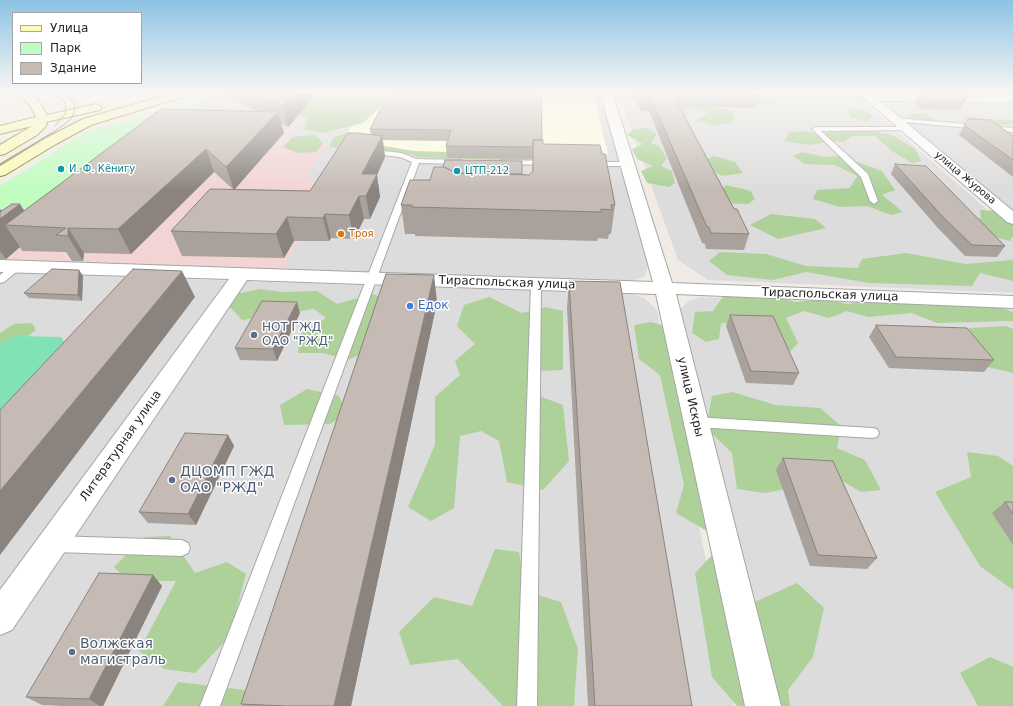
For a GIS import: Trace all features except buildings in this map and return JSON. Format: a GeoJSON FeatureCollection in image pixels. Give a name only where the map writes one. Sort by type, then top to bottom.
{"type":"FeatureCollection","features":[{"type":"Feature","properties":{"kind":"main road"},"geometry":{"type":"LineString","coordinates":[[2,129],[28,125]]}},
{"type":"Feature","properties":{"kind":"main road"},"geometry":{"type":"LineString","coordinates":[[0,151],[38,125]]}},
{"type":"Feature","properties":{"kind":"main road"},"geometry":{"type":"LineString","coordinates":[[0,172],[69,130],[82,125]]}},
{"type":"Feature","properties":{"kind":"street","name":"улица Искры"},"geometry":{"type":"LineString","coordinates":[[616,125],[664,288],[762,706]]}},
{"type":"Feature","properties":{"kind":"street","name":"улица Журова"},"geometry":{"type":"LineString","coordinates":[[901,125],[1013,219]]}},
{"type":"Feature","properties":{"kind":"street","name":"Тираспольская улица"},"geometry":{"type":"LineString","coordinates":[[8,267],[146,276],[242,274],[664,288],[1013,302]]}},
{"type":"Feature","properties":{"kind":"street","name":"Литературная улица"},"geometry":{"type":"LineString","coordinates":[[0,618],[242,274]]}},
{"type":"Feature","properties":{"kind":"lane"},"geometry":{"type":"LineString","coordinates":[[953,125],[1013,130]]}},
{"type":"Feature","properties":{"kind":"lane"},"geometry":{"type":"LineString","coordinates":[[874,201],[865,176],[815,129],[906,129]]}},
{"type":"Feature","properties":{"kind":"lane"},"geometry":{"type":"LineString","coordinates":[[361,150],[401,155],[416,161],[472,162]]}},
{"type":"Feature","properties":{"kind":"lane"},"geometry":{"type":"LineString","coordinates":[[210,706],[371,278],[409,190],[416,161]]}},
{"type":"Feature","properties":{"kind":"lane"},"geometry":{"type":"LineString","coordinates":[[496,162],[527,166],[557,163]]}},
{"type":"Feature","properties":{"kind":"lane"},"geometry":{"type":"LineString","coordinates":[[579,163],[628,164]]}},
{"type":"Feature","properties":{"kind":"lane"},"geometry":{"type":"LineString","coordinates":[[0,280],[8,267]]}},
{"type":"Feature","properties":{"kind":"lane"},"geometry":{"type":"LineString","coordinates":[[527,706],[536,284]]}},
{"type":"Feature","properties":{"kind":"lane"},"geometry":{"type":"LineString","coordinates":[[696,422],[872,433]]}},
{"type":"Feature","properties":{"kind":"lane"},"geometry":{"type":"LineString","coordinates":[[52,544],[182,548]]}},
{"type":"Feature","properties":{"kind":"shaded area"},"geometry":{"type":"Polygon","coordinates":[[[171,125],[296,125],[280,144],[326,146],[307,174],[321,199],[282,270],[0,261],[0,257],[171,125]]]}},
{"type":"Feature","properties":{"kind":"shaded area"},"geometry":{"type":"Polygon","coordinates":[[[296,125],[609,125],[648,267],[644,277],[629,282],[282,270],[321,199],[280,145],[296,125]]]}},
{"type":"Feature","properties":{"kind":"shaded area"},"geometry":{"type":"Polygon","coordinates":[[[352,125],[601,125],[608,154],[418,155],[342,141],[352,125]]]}},
{"type":"Feature","properties":{"kind":"shaded area"},"geometry":{"type":"Polygon","coordinates":[[[629,125],[890,125],[1013,232],[1013,293],[708,280],[678,260],[629,125]]]}},
{"type":"Feature","properties":{"kind":"shaded area"},"geometry":{"type":"Polygon","coordinates":[[[910,125],[1013,125],[1013,212],[910,125]]]}},
{"type":"Feature","properties":{"kind":"shaded area"},"geometry":{"type":"Polygon","coordinates":[[[0,273],[630,294],[644,298],[657,310],[734,706],[0,706],[0,273]]]}},
{"type":"Feature","properties":{"kind":"shaded area"},"geometry":{"type":"Polygon","coordinates":[[[699,297],[1013,308],[1013,706],[780,706],[679,310],[689,301],[699,297]]]}},
{"type":"Feature","properties":{"kind":"green space"},"geometry":{"type":"Polygon","coordinates":[[[111,125],[173,125],[39,221],[0,220],[0,186],[87,131],[111,125]]]}},
{"type":"Feature","properties":{"kind":"green space"},"geometry":{"type":"Polygon","coordinates":[[[305,125],[355,125],[322,133],[304,129],[305,125]]]}},
{"type":"Feature","properties":{"kind":"green space"},"geometry":{"type":"Polygon","coordinates":[[[647,128],[657,134],[651,143],[659,146],[667,158],[661,166],[672,171],[675,183],[669,187],[647,183],[641,171],[653,166],[637,159],[632,149],[643,144],[627,135],[634,129],[647,128]]]}},
{"type":"Feature","properties":{"kind":"green space"},"geometry":{"type":"Polygon","coordinates":[[[835,129],[866,130],[892,135],[915,149],[921,161],[912,163],[892,151],[875,136],[852,136],[844,142],[832,141],[809,145],[785,141],[789,132],[804,131],[821,135],[835,129]]]}},
{"type":"Feature","properties":{"kind":"green space"},"geometry":{"type":"Polygon","coordinates":[[[350,132],[360,142],[414,151],[548,155],[541,162],[418,157],[411,154],[395,156],[329,147],[334,137],[350,132]]]}},
{"type":"Feature","properties":{"kind":"green space"},"geometry":{"type":"Polygon","coordinates":[[[315,135],[323,143],[316,152],[298,153],[283,147],[293,137],[315,135]]]}},
{"type":"Feature","properties":{"kind":"green space"},"geometry":{"type":"Polygon","coordinates":[[[802,152],[826,157],[841,156],[882,171],[895,190],[882,195],[903,212],[891,215],[867,206],[840,207],[813,199],[817,190],[850,188],[857,176],[835,165],[805,164],[793,156],[802,152]]]}},
{"type":"Feature","properties":{"kind":"green space"},"geometry":{"type":"Polygon","coordinates":[[[714,156],[735,162],[743,173],[722,176],[708,168],[705,160],[714,156]]]}},
{"type":"Feature","properties":{"kind":"green space"},"geometry":{"type":"Polygon","coordinates":[[[726,185],[751,191],[755,199],[748,204],[723,203],[716,197],[726,185]]]}},
{"type":"Feature","properties":{"kind":"green space"},"geometry":{"type":"Polygon","coordinates":[[[980,210],[999,211],[1013,223],[1013,236],[1010,241],[975,232],[965,220],[981,218],[980,210]]]}},
{"type":"Feature","properties":{"kind":"green space"},"geometry":{"type":"Polygon","coordinates":[[[771,214],[815,219],[826,228],[778,239],[750,225],[771,214]]]}},
{"type":"Feature","properties":{"kind":"green space"},"geometry":{"type":"Polygon","coordinates":[[[720,252],[766,254],[806,266],[858,268],[862,259],[906,253],[966,264],[1013,260],[1013,281],[980,273],[972,286],[869,283],[806,272],[773,280],[727,275],[709,261],[720,252]]]}},
{"type":"Feature","properties":{"kind":"green space"},"geometry":{"type":"Polygon","coordinates":[[[260,289],[283,292],[317,291],[337,304],[372,294],[385,298],[370,351],[347,360],[323,353],[298,353],[300,334],[326,318],[314,309],[242,320],[229,306],[236,294],[260,289]]]}},
{"type":"Feature","properties":{"kind":"green space"},"geometry":{"type":"Polygon","coordinates":[[[724,295],[771,296],[796,302],[824,299],[848,304],[875,299],[990,304],[1013,312],[1013,321],[937,323],[912,313],[868,317],[847,311],[829,318],[804,311],[786,318],[798,343],[789,353],[754,322],[721,323],[719,339],[706,342],[692,333],[695,312],[713,311],[724,295]]]}},
{"type":"Feature","properties":{"kind":"green space"},"geometry":{"type":"Polygon","coordinates":[[[489,297],[522,313],[545,307],[563,311],[563,370],[540,371],[526,391],[563,405],[569,461],[543,490],[507,482],[499,441],[481,431],[460,436],[454,508],[431,521],[408,507],[435,445],[435,397],[460,375],[455,361],[475,344],[457,326],[464,305],[489,297]]]}},
{"type":"Feature","properties":{"kind":"green space"},"geometry":{"type":"Polygon","coordinates":[[[651,322],[670,327],[678,366],[673,379],[688,392],[710,533],[676,513],[684,485],[660,375],[639,359],[634,325],[651,322]]]}},
{"type":"Feature","properties":{"kind":"green space"},"geometry":{"type":"Polygon","coordinates":[[[32,323],[36,330],[5,353],[0,361],[0,333],[14,324],[32,323]]]}},
{"type":"Feature","properties":{"kind":"green space"},"geometry":{"type":"Polygon","coordinates":[[[1006,326],[1013,329],[1013,373],[988,367],[965,343],[969,328],[1006,326]]]}},
{"type":"Feature","properties":{"kind":"green space"},"geometry":{"type":"Polygon","coordinates":[[[16,336],[61,337],[64,342],[0,412],[0,345],[4,341],[16,336]]]}},
{"type":"Feature","properties":{"kind":"green space"},"geometry":{"type":"Polygon","coordinates":[[[307,389],[339,396],[347,414],[330,424],[284,425],[280,405],[307,389]]]}},
{"type":"Feature","properties":{"kind":"green space"},"geometry":{"type":"Polygon","coordinates":[[[732,392],[776,405],[820,408],[841,426],[837,448],[865,460],[881,490],[861,492],[803,458],[797,487],[765,493],[737,489],[732,453],[706,428],[712,396],[732,392]]]}},
{"type":"Feature","properties":{"kind":"green space"},"geometry":{"type":"Polygon","coordinates":[[[967,452],[998,456],[1013,466],[1013,504],[1000,505],[1013,520],[1013,590],[980,566],[935,492],[971,477],[967,452]]]}},
{"type":"Feature","properties":{"kind":"green space"},"geometry":{"type":"Polygon","coordinates":[[[170,536],[195,573],[227,562],[246,574],[229,637],[195,673],[164,669],[139,651],[176,581],[128,581],[114,567],[144,537],[170,536]]]}},
{"type":"Feature","properties":{"kind":"green space"},"geometry":{"type":"Polygon","coordinates":[[[495,549],[519,552],[525,591],[561,602],[578,649],[574,706],[503,706],[458,659],[410,665],[399,632],[434,597],[472,606],[495,549]]]}},
{"type":"Feature","properties":{"kind":"green space"},"geometry":{"type":"Polygon","coordinates":[[[714,553],[748,605],[797,583],[824,608],[813,657],[788,690],[790,706],[737,706],[712,677],[695,573],[714,553]]]}},
{"type":"Feature","properties":{"kind":"green space"},"geometry":{"type":"Polygon","coordinates":[[[990,657],[1013,667],[1013,706],[978,706],[960,673],[990,657]]]}},
{"type":"Feature","properties":{"kind":"green space"},"geometry":{"type":"Polygon","coordinates":[[[178,682],[253,691],[252,706],[163,706],[178,682]]]}},
{"type":"Feature","properties":{"kind":"tram line"},"geometry":{"type":"LineString","coordinates":[[0,164],[63,125]]}},
{"type":"Feature","properties":{"kind":"place","name":"И. Ф. Кёнигу"},"geometry":{"type":"Point","coordinates":[61,169]}},
{"type":"Feature","properties":{"kind":"place","name":"ЦТП-212"},"geometry":{"type":"Point","coordinates":[457,171]}},
{"type":"Feature","properties":{"kind":"place","name":"Троя"},"geometry":{"type":"Point","coordinates":[341,234]}},
{"type":"Feature","properties":{"kind":"place","name":"Едок"},"geometry":{"type":"Point","coordinates":[410,306]}},
{"type":"Feature","properties":{"kind":"place","name":"НОТ ГЖД ОАО \"РЖД\""},"geometry":{"type":"Point","coordinates":[254,335]}},
{"type":"Feature","properties":{"kind":"place","name":"ДЦОМП ГЖД ОАО \"РЖД\""},"geometry":{"type":"Point","coordinates":[172,480]}},
{"type":"Feature","properties":{"kind":"place","name":"Волжская магистраль"},"geometry":{"type":"Point","coordinates":[72,652]}}]}
